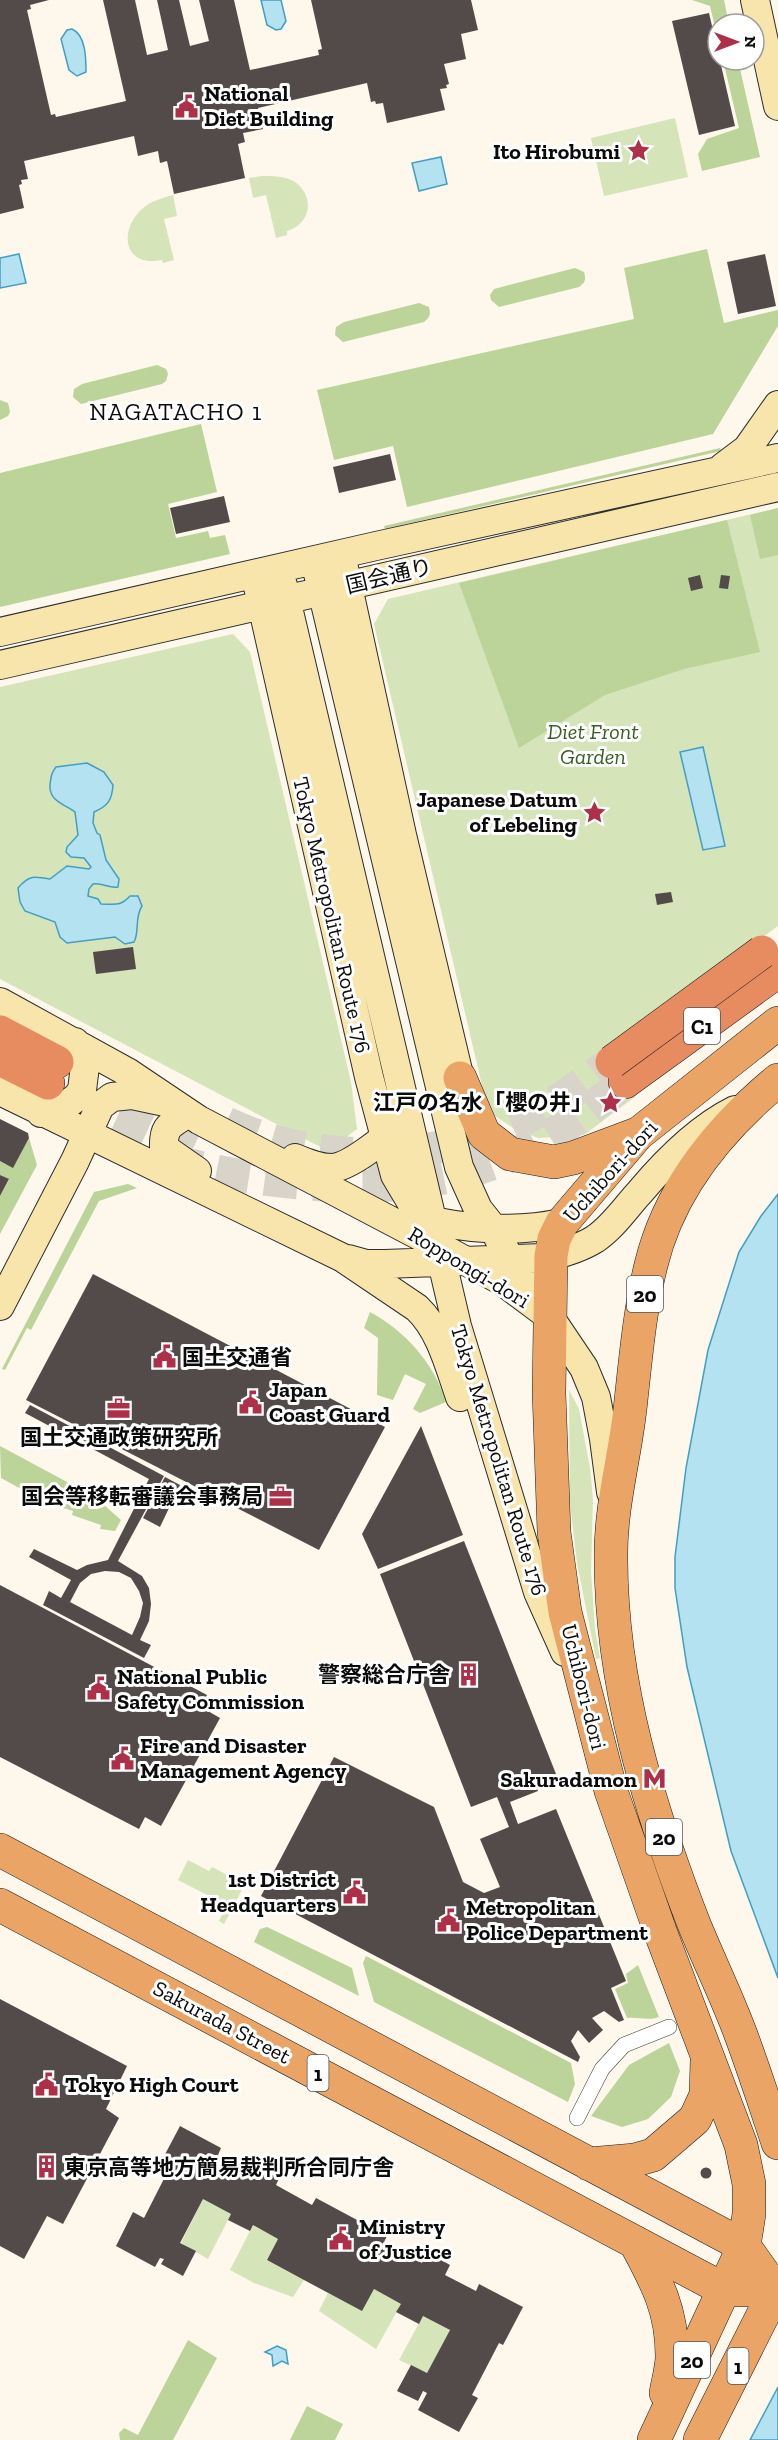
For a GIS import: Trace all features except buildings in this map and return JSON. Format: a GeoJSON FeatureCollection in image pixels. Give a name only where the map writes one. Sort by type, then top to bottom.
{"type":"FeatureCollection","features":[{"type":"Feature","properties":{"kind":"highway","name":"C1"},"geometry":{"type":"LineString","coordinates":[[619,1072],[774,952]]}},
{"type":"Feature","properties":{"kind":"highway","name":"Uchibori-dori"},"geometry":{"type":"LineString","coordinates":[[657,2435],[744,2246],[749,2214],[749,2184],[741,2145],[660,1931],[611,1791],[565,1612],[554,1532],[549,1393],[551,1256],[554,1239],[562,1222],[638,1134],[778,1023]]}},
{"type":"Feature","properties":{"kind":"highway"},"geometry":{"type":"LineString","coordinates":[[0,1032],[61,1072]]}},
{"type":"Feature","properties":{"kind":"highway"},"geometry":{"type":"LineString","coordinates":[[0,1059],[61,1072]]}},
{"type":"Feature","properties":{"kind":"highway"},"geometry":{"type":"LineString","coordinates":[[460,1078],[484,1134],[510,1154],[554,1162],[573,1158],[638,1134]]}},
{"type":"Feature","properties":{"kind":"highway","name":"Uchibori-dori"},"geometry":{"type":"LineString","coordinates":[[766,1090],[733,1122],[702,1158],[682,1189],[658,1241],[646,1289],[612,1518],[611,1591],[618,1658],[629,1718],[649,1794],[694,1923],[741,2033],[778,2143]]}},
{"type":"Feature","properties":{"kind":"highway","name":"1"},"geometry":{"type":"LineString","coordinates":[[0,1850],[744,2246],[777,2288]]}},
{"type":"Feature","properties":{"kind":"highway","name":"Sakurada Street"},"geometry":{"type":"LineString","coordinates":[[0,1905],[635,2242]]}},
{"type":"Feature","properties":{"kind":"highway"},"geometry":{"type":"LineString","coordinates":[[116,1966],[139,1924]]}},
{"type":"Feature","properties":{"kind":"highway"},"geometry":{"type":"LineString","coordinates":[[197,2009],[218,1966]]}},
{"type":"Feature","properties":{"kind":"highway","name":"20"},"geometry":{"type":"LineString","coordinates":[[589,2164],[635,2160],[653,2155],[695,2119],[706,2095],[707,2053]]}},
{"type":"Feature","properties":{"kind":"highway"},"geometry":{"type":"LineString","coordinates":[[407,2121],[429,2079]]}},
{"type":"Feature","properties":{"kind":"highway"},"geometry":{"type":"LineString","coordinates":[[635,2242],[660,2289],[667,2313],[672,2357],[657,2435]]}},
{"type":"Feature","properties":{"kind":"highway","name":"1"},"geometry":{"type":"LineString","coordinates":[[635,2242],[725,2290],[777,2288]]}},
{"type":"Feature","properties":{"kind":"highway","name":"1"},"geometry":{"type":"LineString","coordinates":[[700,2440],[777,2288]]}},
{"type":"Feature","properties":{"kind":"main road"},"geometry":{"type":"LineString","coordinates":[[755,0],[778,106]]}},
{"type":"Feature","properties":{"kind":"main road"},"geometry":{"type":"LineString","coordinates":[[713,473],[734,461],[747,449],[778,405]]}},
{"type":"Feature","properties":{"kind":"main road","name":"国会通り"},"geometry":{"type":"LineString","coordinates":[[0,632],[778,458]]}},
{"type":"Feature","properties":{"kind":"main road","name":"国会通り"},"geometry":{"type":"LineString","coordinates":[[0,666],[778,487]]}},
{"type":"Feature","properties":{"kind":"main road"},"geometry":{"type":"LineString","coordinates":[[328,558],[459,1167],[474,1200],[510,1259],[549,1316]]}},
{"type":"Feature","properties":{"kind":"main road","name":"Tokyo Metropolitan Route 176"},"geometry":{"type":"LineString","coordinates":[[267,572],[361,1043],[385,1138],[396,1175],[441,1239]]}},
{"type":"Feature","properties":{"kind":"main road"},"geometry":{"type":"LineString","coordinates":[[335,589],[402,835],[493,1228]]}},
{"type":"Feature","properties":{"kind":"main road","name":"Tokyo Metropolitan Route 176"},"geometry":{"type":"LineString","coordinates":[[274,603],[441,1239],[458,1326],[538,1592],[587,1704]]}},
{"type":"Feature","properties":{"kind":"main road","name":"Roppongi-dori"},"geometry":{"type":"LineString","coordinates":[[0,1002],[61,1072],[88,1134],[343,1258]]}},
{"type":"Feature","properties":{"kind":"main road"},"geometry":{"type":"LineString","coordinates":[[61,1072],[94,1072],[98,1105],[88,1134]]}},
{"type":"Feature","properties":{"kind":"main road","name":"Roppongi-dori"},"geometry":{"type":"LineString","coordinates":[[0,1091],[61,1072],[129,1073],[187,1112],[356,1202],[441,1239],[502,1281],[549,1316],[584,1368],[596,1397],[604,1439],[612,1518]]}},
{"type":"Feature","properties":{"kind":"main road"},"geometry":{"type":"LineString","coordinates":[[441,1239],[510,1259],[565,1253],[594,1239],[606,1230],[653,1177],[695,1137],[766,1090]]}},
{"type":"Feature","properties":{"kind":"main road"},"geometry":{"type":"LineString","coordinates":[[0,1306],[100,1106],[112,1097],[132,1095],[187,1112],[312,1165],[330,1168],[346,1164],[385,1138],[397,1123],[404,1103]]}},
{"type":"Feature","properties":{"kind":"main road"},"geometry":{"type":"LineString","coordinates":[[187,1112],[166,1127],[164,1148],[198,1172],[204,1189]]}},
{"type":"Feature","properties":{"kind":"main road"},"geometry":{"type":"LineString","coordinates":[[343,1258],[366,1264],[397,1263],[441,1239],[457,1203],[459,1167]]}},
{"type":"Feature","properties":{"kind":"main road","name":"Roppongi-dori"},"geometry":{"type":"LineString","coordinates":[[441,1239],[493,1228],[547,1226],[562,1222]]}},
{"type":"Feature","properties":{"kind":"main road"},"geometry":{"type":"LineString","coordinates":[[343,1258],[417,1308],[428,1318],[441,1345],[487,1471],[516,1523]]}},
{"type":"Feature","properties":{"kind":"street"},"geometry":{"type":"LineString","coordinates":[[577,2118],[602,2069],[624,2045],[669,2027]]}},
{"type":"Feature","properties":{"kind":"green space"},"geometry":{"type":"Polygon","coordinates":[[[692,0],[724,0],[726,12],[711,12],[710,6],[692,0]]]}},
{"type":"Feature","properties":{"kind":"green space"},"geometry":{"type":"Polygon","coordinates":[[[726,72],[741,72],[760,157],[702,171],[698,154],[707,139],[739,128],[726,72]]]}},
{"type":"Feature","properties":{"kind":"green space"},"geometry":{"type":"Polygon","coordinates":[[[675,118],[688,177],[604,196],[591,138],[675,118]]]}},
{"type":"Feature","properties":{"kind":"green space"},"geometry":{"type":"Polygon","coordinates":[[[262,176],[291,180],[302,188],[306,195],[308,203],[305,217],[295,228],[287,231],[287,235],[276,238],[266,195],[253,198],[249,178],[262,176]]]}},
{"type":"Feature","properties":{"kind":"green space"},"geometry":{"type":"Polygon","coordinates":[[[173,195],[177,216],[164,219],[174,260],[163,263],[162,260],[149,261],[139,258],[129,246],[128,237],[134,218],[149,204],[173,195]]]}},
{"type":"Feature","properties":{"kind":"green space"},"geometry":{"type":"Polygon","coordinates":[[[707,249],[724,323],[778,310],[778,326],[713,434],[407,507],[393,446],[334,460],[317,390],[634,319],[624,268],[707,249]]]}},
{"type":"Feature","properties":{"kind":"green space"},"geometry":{"type":"Polygon","coordinates":[[[575,268],[585,274],[584,282],[579,287],[499,307],[491,300],[490,295],[494,289],[575,268]]]}},
{"type":"Feature","properties":{"kind":"green space"},"geometry":{"type":"Polygon","coordinates":[[[419,303],[429,307],[430,315],[424,322],[343,342],[335,335],[336,327],[344,322],[419,303]]]}},
{"type":"Feature","properties":{"kind":"green space"},"geometry":{"type":"Polygon","coordinates":[[[157,365],[166,369],[168,374],[166,381],[162,384],[81,404],[73,397],[74,389],[82,384],[157,365]]]}},
{"type":"Feature","properties":{"kind":"green space"},"geometry":{"type":"Polygon","coordinates":[[[0,400],[8,403],[10,412],[8,416],[0,420],[0,400]]]}},
{"type":"Feature","properties":{"kind":"green space"},"geometry":{"type":"Polygon","coordinates":[[[201,424],[217,492],[168,504],[176,538],[208,531],[210,538],[225,535],[230,554],[0,607],[0,473],[201,424]]]}},
{"type":"Feature","properties":{"kind":"green space"},"geometry":{"type":"Polygon","coordinates":[[[720,448],[721,451],[385,529],[384,526],[720,448]]]}},
{"type":"Feature","properties":{"kind":"green space","name":"Diet Front Garden"},"geometry":{"type":"Polygon","coordinates":[[[778,508],[778,926],[606,1052],[636,1096],[584,1135],[538,1138],[513,1128],[488,1111],[374,624],[388,599],[778,508]]]}},
{"type":"Feature","properties":{"kind":"green space"},"geometry":{"type":"Polygon","coordinates":[[[778,508],[778,555],[760,559],[750,515],[778,508]]]}},
{"type":"Feature","properties":{"kind":"green space"},"geometry":{"type":"Polygon","coordinates":[[[727,520],[760,652],[684,669],[605,695],[519,748],[459,583],[727,520]]]}},
{"type":"Feature","properties":{"kind":"green space"},"geometry":{"type":"Polygon","coordinates":[[[233,634],[250,652],[351,1082],[357,1129],[328,1151],[0,979],[0,687],[233,634]]]}},
{"type":"Feature","properties":{"kind":"green space"},"geometry":{"type":"Polygon","coordinates":[[[29,1138],[37,1165],[0,1234],[0,1196],[9,1180],[0,1175],[0,1161],[13,1167],[29,1138]]]}},
{"type":"Feature","properties":{"kind":"green space"},"geometry":{"type":"Polygon","coordinates":[[[128,1184],[137,1188],[99,1201],[31,1330],[27,1328],[5,1370],[2,1369],[94,1192],[128,1184]]]}},
{"type":"Feature","properties":{"kind":"green space"},"geometry":{"type":"Polygon","coordinates":[[[370,1312],[395,1328],[417,1350],[434,1374],[446,1402],[420,1413],[413,1409],[426,1384],[405,1374],[393,1400],[377,1395],[378,1338],[364,1328],[370,1312]]]}},
{"type":"Feature","properties":{"kind":"green space"},"geometry":{"type":"Polygon","coordinates":[[[569,1390],[579,1409],[590,1468],[593,1499],[591,1572],[595,1629],[600,1658],[596,1659],[577,1563],[570,1503],[569,1390]]]}},
{"type":"Feature","properties":{"kind":"green space"},"geometry":{"type":"Polygon","coordinates":[[[0,1446],[95,1497],[121,1520],[115,1531],[100,1529],[101,1525],[72,1515],[73,1511],[29,1497],[21,1489],[1,1478],[0,1446]]]}},
{"type":"Feature","properties":{"kind":"green space"},"geometry":{"type":"Polygon","coordinates":[[[188,1860],[209,1871],[212,1867],[245,1884],[224,1924],[219,1921],[223,1913],[214,1908],[217,1900],[178,1880],[188,1860]]]}},
{"type":"Feature","properties":{"kind":"green space"},"geometry":{"type":"Polygon","coordinates":[[[267,1927],[352,1968],[359,1996],[254,1942],[260,1929],[267,1927]]]}},
{"type":"Feature","properties":{"kind":"green space"},"geometry":{"type":"Polygon","coordinates":[[[366,1956],[571,2063],[575,2084],[568,2102],[374,2002],[363,1963],[366,1956]]]}},
{"type":"Feature","properties":{"kind":"green space"},"geometry":{"type":"Polygon","coordinates":[[[638,1965],[659,2017],[627,2018],[615,1989],[628,1983],[626,1974],[638,1965]]]}},
{"type":"Feature","properties":{"kind":"green space"},"geometry":{"type":"Polygon","coordinates":[[[669,2043],[680,2071],[671,2097],[648,2119],[622,2127],[591,2116],[629,2065],[669,2043]]]}},
{"type":"Feature","properties":{"kind":"green space"},"geometry":{"type":"Polygon","coordinates":[[[203,2199],[231,2214],[208,2259],[181,2243],[203,2199]]]}},
{"type":"Feature","properties":{"kind":"green space"},"geometry":{"type":"Polygon","coordinates":[[[253,2225],[278,2239],[267,2260],[304,2280],[293,2297],[254,2283],[230,2270],[253,2225]]]}},
{"type":"Feature","properties":{"kind":"green space"},"geometry":{"type":"Polygon","coordinates":[[[374,2289],[401,2304],[376,2349],[319,2311],[328,2293],[362,2310],[374,2289]]]}},
{"type":"Feature","properties":{"kind":"green space"},"geometry":{"type":"Polygon","coordinates":[[[423,2316],[450,2330],[427,2373],[399,2360],[423,2316]]]}},
{"type":"Feature","properties":{"kind":"green space"},"geometry":{"type":"Polygon","coordinates":[[[188,2340],[217,2358],[173,2440],[120,2440],[119,2433],[124,2428],[138,2435],[188,2340]]]}},
{"type":"Feature","properties":{"kind":"green space"},"geometry":{"type":"Polygon","coordinates":[[[307,2406],[343,2424],[335,2440],[290,2440],[307,2406]]]}},
{"type":"Feature","properties":{"kind":"water"},"geometry":{"type":"Polygon","coordinates":[[[261,0],[281,0],[286,21],[281,29],[276,30],[267,25],[261,0]]]}},
{"type":"Feature","properties":{"kind":"water"},"geometry":{"type":"Polygon","coordinates":[[[72,29],[80,36],[85,54],[86,72],[77,76],[69,70],[61,39],[67,30],[72,29]]]}},
{"type":"Feature","properties":{"kind":"water"},"geometry":{"type":"Polygon","coordinates":[[[441,157],[447,184],[419,191],[412,163],[441,157]]]}},
{"type":"Feature","properties":{"kind":"water"},"geometry":{"type":"Polygon","coordinates":[[[19,254],[26,283],[0,288],[0,258],[19,254]]]}},
{"type":"Feature","properties":{"kind":"water"},"geometry":{"type":"Polygon","coordinates":[[[703,747],[725,846],[703,850],[680,752],[703,747]]]}},
{"type":"Feature","properties":{"kind":"water"},"geometry":{"type":"Polygon","coordinates":[[[87,763],[104,772],[113,785],[112,795],[108,802],[94,812],[93,823],[100,835],[106,860],[119,879],[118,887],[93,884],[88,896],[98,899],[101,904],[114,904],[123,902],[130,896],[138,896],[142,906],[138,915],[134,942],[125,944],[115,937],[67,943],[60,937],[55,922],[25,911],[20,902],[18,888],[29,879],[36,877],[50,879],[67,866],[89,869],[91,867],[84,858],[71,857],[66,852],[67,847],[78,835],[75,812],[55,798],[50,790],[52,773],[56,767],[87,763]]]}},
{"type":"Feature","properties":{"kind":"water"},"geometry":{"type":"Polygon","coordinates":[[[778,1194],[778,1978],[731,1851],[687,1667],[675,1588],[675,1557],[686,1468],[708,1350],[739,1252],[761,1216],[778,1194]]]}},
{"type":"Feature","properties":{"kind":"water"},"geometry":{"type":"Polygon","coordinates":[[[277,2346],[286,2350],[288,2364],[282,2361],[273,2366],[272,2355],[265,2352],[277,2346]]]}},
{"type":"Feature","properties":{"kind":"water"},"geometry":{"type":"Polygon","coordinates":[[[778,2387],[778,2440],[750,2440],[778,2387]]]}},
{"type":"Feature","properties":{"kind":"tunnel"},"geometry":{"type":"LineString","coordinates":[[226,1123],[263,1138],[341,1153],[382,1154],[422,1150],[461,1142],[500,1130],[536,1113],[566,1095],[612,1062]]}},
{"type":"Feature","properties":{"kind":"tunnel"},"geometry":{"type":"LineString","coordinates":[[169,1159],[201,1168],[250,1177],[334,1186],[368,1186],[434,1180],[498,1162],[529,1148],[576,1119],[625,1082]]}},
{"type":"Feature","properties":{"kind":"tunnel"},"geometry":{"type":"LineString","coordinates":[[73,1096],[192,1151]]}},
{"type":"Feature","properties":{"kind":"place","name":"National Diet Building"},"geometry":{"type":"Point","coordinates":[186,106]}},
{"type":"Feature","properties":{"kind":"place","name":"Ito Hirobumi"},"geometry":{"type":"Point","coordinates":[638,151]}},
{"type":"Feature","properties":{"kind":"place","name":"Japanese Datum of Lebeling"},"geometry":{"type":"Point","coordinates":[595,812]}},
{"type":"Feature","properties":{"kind":"place","name":"江戸の名水「櫻の井」"},"geometry":{"type":"Point","coordinates":[611,1102]}},
{"type":"Feature","properties":{"kind":"place","name":"国土交通省"},"geometry":{"type":"Point","coordinates":[164,1357]}},
{"type":"Feature","properties":{"kind":"place","name":"Japan Coast Guard"},"geometry":{"type":"Point","coordinates":[251,1402]}},
{"type":"Feature","properties":{"kind":"place","name":"国土交通政策研究所"},"geometry":{"type":"Point","coordinates":[119,1408]}},
{"type":"Feature","properties":{"kind":"place","name":"国会等移転審議会事務局"},"geometry":{"type":"Point","coordinates":[281,1496]}},
{"type":"Feature","properties":{"kind":"place","name":"警察総合庁舎"},"geometry":{"type":"Point","coordinates":[468,1674]}},
{"type":"Feature","properties":{"kind":"place","name":"National Public Safety Commission"},"geometry":{"type":"Point","coordinates":[99,1689]}},
{"type":"Feature","properties":{"kind":"place","name":"Fire and Disaster Management Agency"},"geometry":{"type":"Point","coordinates":[122,1758]}},
{"type":"Feature","properties":{"kind":"place","name":"Sakuradamon"},"geometry":{"type":"Point","coordinates":[655,1779]}},
{"type":"Feature","properties":{"kind":"place","name":"1st District Headquarters"},"geometry":{"type":"Point","coordinates":[354,1892]}},
{"type":"Feature","properties":{"kind":"place","name":"Metropolitan Police Department"},"geometry":{"type":"Point","coordinates":[448,1920]}},
{"type":"Feature","properties":{"kind":"place","name":"Tokyo High Court"},"geometry":{"type":"Point","coordinates":[47,2084]}},
{"type":"Feature","properties":{"kind":"place","name":"東京高等地方簡易裁判所合同庁舎"},"geometry":{"type":"Point","coordinates":[46,2167]}},
{"type":"Feature","properties":{"kind":"place","name":"Ministry of Justice"},"geometry":{"type":"Point","coordinates":[341,2239]}},
{"type":"Feature","properties":{"kind":"district","name":"NAGATACHO 1"},"geometry":{"type":"Point","coordinates":[176,411]}}]}
